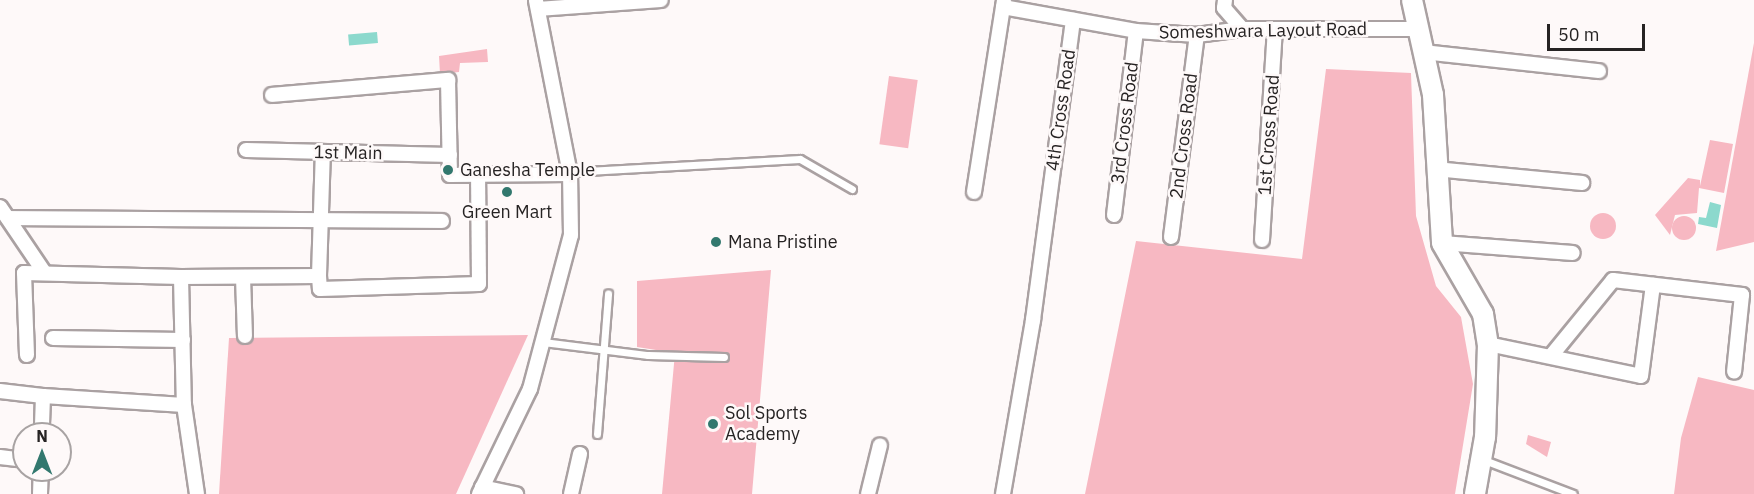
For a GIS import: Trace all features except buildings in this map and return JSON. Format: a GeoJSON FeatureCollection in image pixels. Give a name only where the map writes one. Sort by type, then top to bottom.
{"type":"FeatureCollection","features":[{"type":"Feature","properties":{"kind":"main road"},"geometry":{"type":"LineString","coordinates":[[1412,0],[1433,95],[1435,169],[1442,243],[1483,315],[1488,344],[1481,459],[1475,494]]}},
{"type":"Feature","properties":{"kind":"street"},"geometry":{"type":"LineString","coordinates":[[516,494],[480,490],[530,388],[571,235],[569,173],[537,4],[661,0]]}},
{"type":"Feature","properties":{"kind":"street"},"geometry":{"type":"LineString","coordinates":[[1225,0],[1224,8],[1242,29]]}},
{"type":"Feature","properties":{"kind":"street"},"geometry":{"type":"LineString","coordinates":[[974,192],[1004,4]]}},
{"type":"Feature","properties":{"kind":"street","name":"Someshwara Layout Road"},"geometry":{"type":"LineString","coordinates":[[1004,4],[1073,20],[1136,31],[1197,35],[1242,29],[1418,29]]}},
{"type":"Feature","properties":{"kind":"street","name":"4th Cross Road"},"geometry":{"type":"LineString","coordinates":[[1003,494],[1049,200],[1073,20]]}},
{"type":"Feature","properties":{"kind":"street","name":"1st Cross Road"},"geometry":{"type":"LineString","coordinates":[[1262,240],[1275,29]]}},
{"type":"Feature","properties":{"kind":"street","name":"3rd Cross Road"},"geometry":{"type":"LineString","coordinates":[[1114,215],[1136,31]]}},
{"type":"Feature","properties":{"kind":"street","name":"2nd Cross Road"},"geometry":{"type":"LineString","coordinates":[[1171,237],[1197,35]]}},
{"type":"Feature","properties":{"kind":"street"},"geometry":{"type":"LineString","coordinates":[[1423,52],[1599,71]]}},
{"type":"Feature","properties":{"kind":"street"},"geometry":{"type":"LineString","coordinates":[[272,95],[447,80],[450,175],[569,173]]}},
{"type":"Feature","properties":{"kind":"street","name":"1st Main"},"geometry":{"type":"LineString","coordinates":[[246,150],[450,155]]}},
{"type":"Feature","properties":{"kind":"street"},"geometry":{"type":"LineString","coordinates":[[323,152],[320,289],[479,284],[478,176]]}},
{"type":"Feature","properties":{"kind":"street"},"geometry":{"type":"LineString","coordinates":[[1435,169],[1582,183]]}},
{"type":"Feature","properties":{"kind":"street"},"geometry":{"type":"LineString","coordinates":[[4,213],[442,221]]}},
{"type":"Feature","properties":{"kind":"street"},"geometry":{"type":"LineString","coordinates":[[4,213],[44,272]]}},
{"type":"Feature","properties":{"kind":"street"},"geometry":{"type":"LineString","coordinates":[[1442,243],[1573,254]]}},
{"type":"Feature","properties":{"kind":"street"},"geometry":{"type":"LineString","coordinates":[[27,355],[24,274],[44,272],[181,277],[319,276]]}},
{"type":"Feature","properties":{"kind":"street"},"geometry":{"type":"LineString","coordinates":[[181,277],[184,405],[197,494]]}},
{"type":"Feature","properties":{"kind":"street"},"geometry":{"type":"LineString","coordinates":[[243,277],[245,336]]}},
{"type":"Feature","properties":{"kind":"street"},"geometry":{"type":"LineString","coordinates":[[1551,356],[1609,280],[1742,295],[1734,372]]}},
{"type":"Feature","properties":{"kind":"street"},"geometry":{"type":"LineString","coordinates":[[1488,344],[1641,376],[1653,285]]}},
{"type":"Feature","properties":{"kind":"street"},"geometry":{"type":"LineString","coordinates":[[53,338],[183,340]]}},
{"type":"Feature","properties":{"kind":"street"},"geometry":{"type":"LineString","coordinates":[[0,391],[184,405]]}},
{"type":"Feature","properties":{"kind":"street"},"geometry":{"type":"LineString","coordinates":[[42,422],[43,396]]}},
{"type":"Feature","properties":{"kind":"street"},"geometry":{"type":"LineString","coordinates":[[868,494],[880,445]]}},
{"type":"Feature","properties":{"kind":"street"},"geometry":{"type":"LineString","coordinates":[[571,494],[580,454]]}},
{"type":"Feature","properties":{"kind":"lane"},"geometry":{"type":"LineString","coordinates":[[569,173],[800,159],[852,189]]}},
{"type":"Feature","properties":{"kind":"lane"},"geometry":{"type":"LineString","coordinates":[[597,434],[608,292]]}},
{"type":"Feature","properties":{"kind":"lane"},"geometry":{"type":"LineString","coordinates":[[543,342],[603,351],[724,357]]}},
{"type":"Feature","properties":{"kind":"lane"},"geometry":{"type":"LineString","coordinates":[[1481,459],[1573,494]]}},
{"type":"Feature","properties":{"kind":"shaded area"},"geometry":{"type":"Polygon","coordinates":[[[377,32],[378,43],[349,45],[348,35],[377,32]]]}},
{"type":"Feature","properties":{"kind":"shaded area"},"geometry":{"type":"Polygon","coordinates":[[[1754,43],[1754,242],[1716,251],[1754,43]]]}},
{"type":"Feature","properties":{"kind":"shaded area"},"geometry":{"type":"Polygon","coordinates":[[[487,49],[488,62],[460,63],[459,72],[440,74],[439,56],[487,49]]]}},
{"type":"Feature","properties":{"kind":"shaded area"},"geometry":{"type":"Polygon","coordinates":[[[1326,69],[1411,73],[1416,216],[1436,286],[1461,317],[1473,384],[1455,494],[1085,494],[1136,241],[1302,259],[1326,69]]]}},
{"type":"Feature","properties":{"kind":"shaded area"},"geometry":{"type":"Polygon","coordinates":[[[889,76],[918,80],[908,148],[879,144],[889,76]]]}},
{"type":"Feature","properties":{"kind":"shaded area"},"geometry":{"type":"Polygon","coordinates":[[[1710,140],[1733,144],[1724,193],[1699,188],[1697,213],[1675,215],[1670,235],[1655,215],[1688,178],[1700,180],[1700,186],[1710,140]]]}},
{"type":"Feature","properties":{"kind":"shaded area"},"geometry":{"type":"Polygon","coordinates":[[[1710,202],[1721,205],[1717,228],[1698,224],[1699,217],[1706,218],[1710,202]]]}},
{"type":"Feature","properties":{"kind":"shaded area"},"geometry":{"type":"Polygon","coordinates":[[[1603,213],[1612,217],[1616,226],[1612,235],[1603,239],[1594,235],[1590,226],[1594,217],[1603,213]]]}},
{"type":"Feature","properties":{"kind":"shaded area"},"geometry":{"type":"Polygon","coordinates":[[[1684,216],[1689,217],[1695,223],[1695,233],[1689,239],[1684,240],[1679,239],[1673,233],[1672,228],[1673,223],[1679,217],[1684,216]]]}},
{"type":"Feature","properties":{"kind":"shaded area","name":"Sol Sports Academy"},"geometry":{"type":"Polygon","coordinates":[[[771,270],[752,494],[662,494],[675,353],[637,347],[637,281],[771,270]]]}},
{"type":"Feature","properties":{"kind":"shaded area"},"geometry":{"type":"Polygon","coordinates":[[[528,335],[456,494],[219,494],[229,338],[528,335]]]}},
{"type":"Feature","properties":{"kind":"shaded area"},"geometry":{"type":"Polygon","coordinates":[[[1698,377],[1754,390],[1754,494],[1674,494],[1681,438],[1698,377]]]}},
{"type":"Feature","properties":{"kind":"shaded area"},"geometry":{"type":"Polygon","coordinates":[[[1528,435],[1551,442],[1547,457],[1526,444],[1528,435]]]}},
{"type":"Feature","properties":{"kind":"place","name":"Ganesha Temple"},"geometry":{"type":"Point","coordinates":[448,170]}},
{"type":"Feature","properties":{"kind":"place","name":"Green Mart"},"geometry":{"type":"Point","coordinates":[507,192]}},
{"type":"Feature","properties":{"kind":"place","name":"Mana Pristine"},"geometry":{"type":"Point","coordinates":[716,242]}},
{"type":"Feature","properties":{"kind":"place","name":"Sol Sports Academy"},"geometry":{"type":"Point","coordinates":[713,424]}}]}
